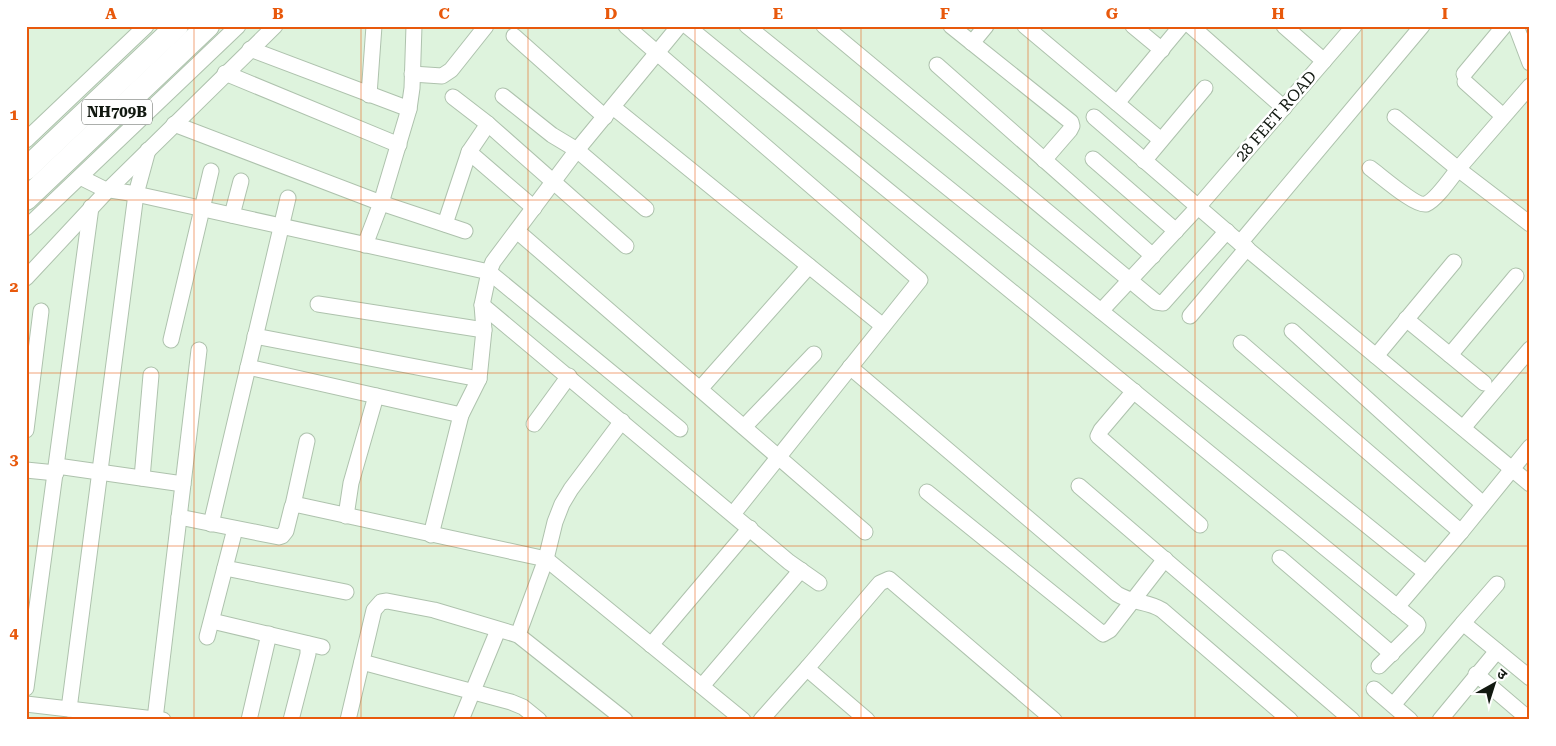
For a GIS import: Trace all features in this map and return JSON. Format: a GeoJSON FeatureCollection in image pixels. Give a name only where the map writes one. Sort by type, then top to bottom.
{"type":"FeatureCollection","features":[{"type":"Feature","properties":{"kind":"highway","name":"NH709B"},"geometry":{"type":"LineString","coordinates":[[26,169],[177,26]]}},
{"type":"Feature","properties":{"kind":"highway","name":"NH709B"},"geometry":{"type":"LineString","coordinates":[[26,199],[208,26]]}},
{"type":"Feature","properties":{"kind":"street"},"geometry":{"type":"LineString","coordinates":[[26,140],[146,26]]}},
{"type":"Feature","properties":{"kind":"street"},"geometry":{"type":"LineString","coordinates":[[26,688],[96,185],[238,26]]}},
{"type":"Feature","properties":{"kind":"street"},"geometry":{"type":"LineString","coordinates":[[26,228],[148,150],[275,26]]}},
{"type":"Feature","properties":{"kind":"street"},"geometry":{"type":"LineString","coordinates":[[369,95],[374,26]]}},
{"type":"Feature","properties":{"kind":"street"},"geometry":{"type":"LineString","coordinates":[[365,245],[381,203],[409,109],[414,26]]}},
{"type":"Feature","properties":{"kind":"street"},"geometry":{"type":"LineString","coordinates":[[412,74],[442,76],[451,70],[486,26]]}},
{"type":"Feature","properties":{"kind":"street"},"geometry":{"type":"LineString","coordinates":[[626,26],[920,280],[733,514]]}},
{"type":"Feature","properties":{"kind":"street"},"geometry":{"type":"LineString","coordinates":[[431,534],[461,415],[479,379],[484,330],[482,305],[489,272],[499,254],[578,150],[679,26]]}},
{"type":"Feature","properties":{"kind":"street"},"geometry":{"type":"LineString","coordinates":[[687,26],[1417,623],[1418,627],[1379,666]]}},
{"type":"Feature","properties":{"kind":"street"},"geometry":{"type":"LineString","coordinates":[[747,26],[1426,573]]}},
{"type":"Feature","properties":{"kind":"street"},"geometry":{"type":"LineString","coordinates":[[824,26],[1156,302],[1163,303],[1227,231]]}},
{"type":"Feature","properties":{"kind":"street"},"geometry":{"type":"LineString","coordinates":[[951,26],[1070,122],[1072,126],[1070,130],[1044,160]]}},
{"type":"Feature","properties":{"kind":"street"},"geometry":{"type":"LineString","coordinates":[[972,43],[986,26]]}},
{"type":"Feature","properties":{"kind":"street"},"geometry":{"type":"LineString","coordinates":[[1025,26],[1161,140]]}},
{"type":"Feature","properties":{"kind":"street"},"geometry":{"type":"LineString","coordinates":[[1133,26],[1162,50]]}},
{"type":"Feature","properties":{"kind":"street"},"geometry":{"type":"LineString","coordinates":[[1117,104],[1181,26]]}},
{"type":"Feature","properties":{"kind":"street"},"geometry":{"type":"LineString","coordinates":[[1191,26],[1284,108]]}},
{"type":"Feature","properties":{"kind":"street"},"geometry":{"type":"LineString","coordinates":[[1284,26],[1324,61]]}},
{"type":"Feature","properties":{"kind":"street","name":"28 FEET ROAD"},"geometry":{"type":"LineString","coordinates":[[1101,311],[1198,207],[1354,26]]}},
{"type":"Feature","properties":{"kind":"street"},"geometry":{"type":"LineString","coordinates":[[1190,316],[1244,245],[1422,26]]}},
{"type":"Feature","properties":{"kind":"street"},"geometry":{"type":"LineString","coordinates":[[1504,26],[1464,78],[1504,116]]}},
{"type":"Feature","properties":{"kind":"street"},"geometry":{"type":"LineString","coordinates":[[1516,26],[1527,43],[1530,63]]}},
{"type":"Feature","properties":{"kind":"street"},"geometry":{"type":"LineString","coordinates":[[514,36],[883,326]]}},
{"type":"Feature","properties":{"kind":"street"},"geometry":{"type":"LineString","coordinates":[[250,49],[409,109]]}},
{"type":"Feature","properties":{"kind":"street"},"geometry":{"type":"LineString","coordinates":[[937,65],[1153,256]]}},
{"type":"Feature","properties":{"kind":"street"},"geometry":{"type":"LineString","coordinates":[[225,73],[399,145]]}},
{"type":"Feature","properties":{"kind":"street"},"geometry":{"type":"LineString","coordinates":[[1370,168],[1412,199],[1422,204],[1427,204],[1435,198],[1530,86]]}},
{"type":"Feature","properties":{"kind":"street"},"geometry":{"type":"LineString","coordinates":[[1144,161],[1205,88]]}},
{"type":"Feature","properties":{"kind":"street"},"geometry":{"type":"LineString","coordinates":[[503,96],[552,136],[578,150],[646,209]]}},
{"type":"Feature","properties":{"kind":"street"},"geometry":{"type":"LineString","coordinates":[[454,97],[488,124],[626,246]]}},
{"type":"Feature","properties":{"kind":"street"},"geometry":{"type":"LineString","coordinates":[[1094,117],[1198,207],[1530,484]]}},
{"type":"Feature","properties":{"kind":"street"},"geometry":{"type":"LineString","coordinates":[[1395,117],[1458,169],[1530,224]]}},
{"type":"Feature","properties":{"kind":"street"},"geometry":{"type":"LineString","coordinates":[[174,124],[381,203],[466,231]]}},
{"type":"Feature","properties":{"kind":"street"},"geometry":{"type":"LineString","coordinates":[[445,224],[469,152],[488,124]]}},
{"type":"Feature","properties":{"kind":"street"},"geometry":{"type":"LineString","coordinates":[[77,713],[100,472],[136,194],[148,150]]}},
{"type":"Feature","properties":{"kind":"street"},"geometry":{"type":"LineString","coordinates":[[469,152],[534,208]]}},
{"type":"Feature","properties":{"kind":"street"},"geometry":{"type":"LineString","coordinates":[[1092,159],[1176,231]]}},
{"type":"Feature","properties":{"kind":"street"},"geometry":{"type":"LineString","coordinates":[[171,340],[211,172]]}},
{"type":"Feature","properties":{"kind":"street"},"geometry":{"type":"LineString","coordinates":[[232,215],[241,181]]}},
{"type":"Feature","properties":{"kind":"street"},"geometry":{"type":"LineString","coordinates":[[96,185],[489,272],[680,429]]}},
{"type":"Feature","properties":{"kind":"street"},"geometry":{"type":"LineString","coordinates":[[211,524],[288,198]]}},
{"type":"Feature","properties":{"kind":"street"},"geometry":{"type":"LineString","coordinates":[[26,278],[92,207]]}},
{"type":"Feature","properties":{"kind":"street"},"geometry":{"type":"LineString","coordinates":[[517,231],[865,532]]}},
{"type":"Feature","properties":{"kind":"street"},"geometry":{"type":"LineString","coordinates":[[1376,356],[1454,262]]}},
{"type":"Feature","properties":{"kind":"street"},"geometry":{"type":"LineString","coordinates":[[700,389],[809,266]]}},
{"type":"Feature","properties":{"kind":"street"},"geometry":{"type":"LineString","coordinates":[[1450,355],[1516,276]]}},
{"type":"Feature","properties":{"kind":"street"},"geometry":{"type":"LineString","coordinates":[[318,304],[484,330]]}},
{"type":"Feature","properties":{"kind":"street"},"geometry":{"type":"LineString","coordinates":[[482,305],[819,583]]}},
{"type":"Feature","properties":{"kind":"street"},"geometry":{"type":"LineString","coordinates":[[26,430],[41,311]]}},
{"type":"Feature","properties":{"kind":"street"},"geometry":{"type":"LineString","coordinates":[[1406,319],[1484,383]]}},
{"type":"Feature","properties":{"kind":"street"},"geometry":{"type":"LineString","coordinates":[[1292,331],[1483,504]]}},
{"type":"Feature","properties":{"kind":"street"},"geometry":{"type":"LineString","coordinates":[[255,336],[479,379]]}},
{"type":"Feature","properties":{"kind":"street"},"geometry":{"type":"LineString","coordinates":[[1241,343],[1461,532]]}},
{"type":"Feature","properties":{"kind":"street"},"geometry":{"type":"LineString","coordinates":[[1463,428],[1530,349]]}},
{"type":"Feature","properties":{"kind":"street"},"geometry":{"type":"LineString","coordinates":[[26,704],[77,713],[159,719],[179,517],[199,350]]}},
{"type":"Feature","properties":{"kind":"street"},"geometry":{"type":"LineString","coordinates":[[744,427],[814,354]]}},
{"type":"Feature","properties":{"kind":"street"},"geometry":{"type":"LineString","coordinates":[[248,367],[461,415]]}},
{"type":"Feature","properties":{"kind":"street"},"geometry":{"type":"LineString","coordinates":[[850,367],[1117,594],[1152,604],[1162,610],[1290,720]]}},
{"type":"Feature","properties":{"kind":"street"},"geometry":{"type":"LineString","coordinates":[[142,478],[151,374]]}},
{"type":"Feature","properties":{"kind":"street"},"geometry":{"type":"LineString","coordinates":[[534,424],[569,376]]}},
{"type":"Feature","properties":{"kind":"street"},"geometry":{"type":"LineString","coordinates":[[1134,391],[1098,436],[1200,525]]}},
{"type":"Feature","properties":{"kind":"street"},"geometry":{"type":"LineString","coordinates":[[346,516],[352,483],[376,396]]}},
{"type":"Feature","properties":{"kind":"street"},"geometry":{"type":"LineString","coordinates":[[518,635],[546,559],[555,522],[562,504],[622,421]]}},
{"type":"Feature","properties":{"kind":"street"},"geometry":{"type":"LineString","coordinates":[[179,517],[235,529],[282,536],[286,531],[293,505],[307,441]]}},
{"type":"Feature","properties":{"kind":"street"},"geometry":{"type":"LineString","coordinates":[[1397,607],[1530,447]]}},
{"type":"Feature","properties":{"kind":"street"},"geometry":{"type":"LineString","coordinates":[[26,470],[100,472],[183,484]]}},
{"type":"Feature","properties":{"kind":"street"},"geometry":{"type":"LineString","coordinates":[[1079,486],[1346,718]]}},
{"type":"Feature","properties":{"kind":"street"},"geometry":{"type":"LineString","coordinates":[[927,492],[1103,634],[1107,633],[1135,600],[1165,560]]}},
{"type":"Feature","properties":{"kind":"street"},"geometry":{"type":"LineString","coordinates":[[293,505],[546,559],[743,720]]}},
{"type":"Feature","properties":{"kind":"street"},"geometry":{"type":"LineString","coordinates":[[651,645],[750,528]]}},
{"type":"Feature","properties":{"kind":"street"},"geometry":{"type":"LineString","coordinates":[[208,637],[235,529]]}},
{"type":"Feature","properties":{"kind":"street"},"geometry":{"type":"LineString","coordinates":[[1280,558],[1392,654]]}},
{"type":"Feature","properties":{"kind":"street"},"geometry":{"type":"LineString","coordinates":[[225,568],[346,592]]}},
{"type":"Feature","properties":{"kind":"street"},"geometry":{"type":"LineString","coordinates":[[702,686],[801,570]]}},
{"type":"Feature","properties":{"kind":"street"},"geometry":{"type":"LineString","coordinates":[[761,720],[880,583],[889,579],[1044,717]]}},
{"type":"Feature","properties":{"kind":"street"},"geometry":{"type":"LineString","coordinates":[[1393,705],[1496,584]]}},
{"type":"Feature","properties":{"kind":"street"},"geometry":{"type":"LineString","coordinates":[[348,720],[374,610],[381,602],[387,601],[434,610],[518,635],[625,720]]}},
{"type":"Feature","properties":{"kind":"street"},"geometry":{"type":"LineString","coordinates":[[212,621],[315,645],[308,654],[291,720]]}},
{"type":"Feature","properties":{"kind":"street"},"geometry":{"type":"LineString","coordinates":[[1463,623],[1530,678]]}},
{"type":"Feature","properties":{"kind":"street"},"geometry":{"type":"LineString","coordinates":[[461,720],[498,630]]}},
{"type":"Feature","properties":{"kind":"street"},"geometry":{"type":"LineString","coordinates":[[249,720],[269,634]]}},
{"type":"Feature","properties":{"kind":"street"},"geometry":{"type":"LineString","coordinates":[[1440,720],[1476,674],[1497,651]]}},
{"type":"Feature","properties":{"kind":"street"},"geometry":{"type":"LineString","coordinates":[[362,662],[511,702],[523,707],[538,720]]}},
{"type":"Feature","properties":{"kind":"street"},"geometry":{"type":"LineString","coordinates":[[808,668],[867,720]]}},
{"type":"Feature","properties":{"kind":"street"},"geometry":{"type":"LineString","coordinates":[[1476,674],[1530,720]]}},
{"type":"Feature","properties":{"kind":"street"},"geometry":{"type":"LineString","coordinates":[[1374,689],[1410,720]]}}]}
